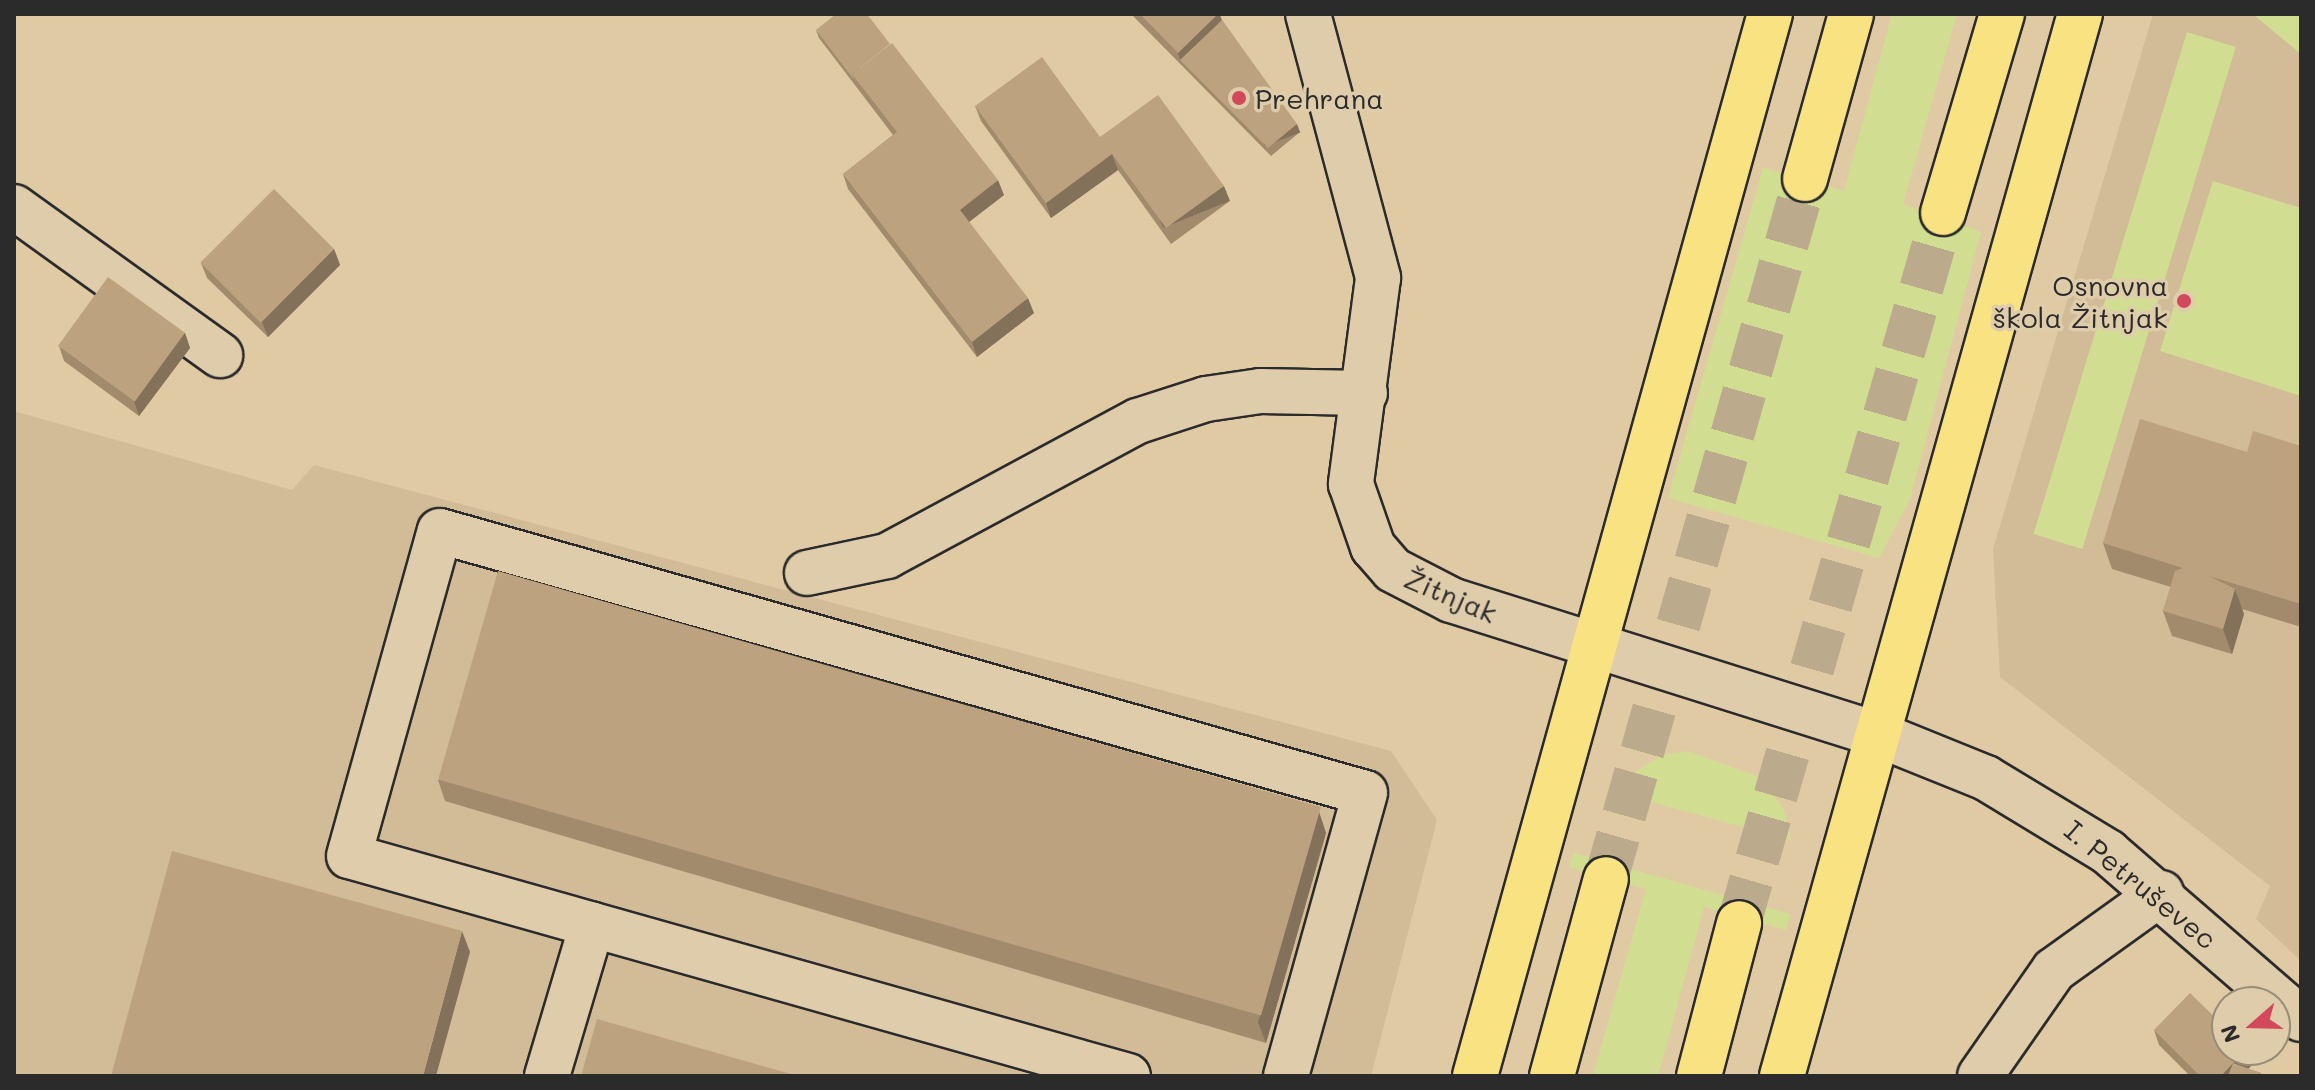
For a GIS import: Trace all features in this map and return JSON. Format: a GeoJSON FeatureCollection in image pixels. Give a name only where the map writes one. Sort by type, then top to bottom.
{"type":"FeatureCollection","features":[{"type":"Feature","properties":{"kind":"main road"},"geometry":{"type":"LineString","coordinates":[[1475,1076],[1770,14]]}},
{"type":"Feature","properties":{"kind":"main road"},"geometry":{"type":"LineString","coordinates":[[1805,179],[1851,14]]}},
{"type":"Feature","properties":{"kind":"main road"},"geometry":{"type":"LineString","coordinates":[[1943,213],[2002,14]]}},
{"type":"Feature","properties":{"kind":"main road"},"geometry":{"type":"LineString","coordinates":[[1782,1076],[2080,14]]}},
{"type":"Feature","properties":{"kind":"main road"},"geometry":{"type":"LineString","coordinates":[[1552,1076],[1606,879]]}},
{"type":"Feature","properties":{"kind":"main road"},"geometry":{"type":"LineString","coordinates":[[1699,1076],[1739,923]]}},
{"type":"Feature","properties":{"kind":"street","name":"Žitnjak"},"geometry":{"type":"LineString","coordinates":[[1308,14],[1378,278],[1351,484],[1373,547],[1393,570],[1451,600],[1593,649],[1877,734]]}},
{"type":"Feature","properties":{"kind":"street"},"geometry":{"type":"LineString","coordinates":[[14,207],[220,355]]}},
{"type":"Feature","properties":{"kind":"street"},"geometry":{"type":"LineString","coordinates":[[807,573],[887,556],[1138,421],[1206,399],[1260,391],[1365,393]]}},
{"type":"Feature","properties":{"kind":"street"},"geometry":{"type":"LineString","coordinates":[[1111,1074],[349,856],[440,531],[1365,793],[1286,1076]]}},
{"type":"Feature","properties":{"kind":"street","name":"I. Petruševec"},"geometry":{"type":"LineString","coordinates":[[1877,734],[1986,778],[2057,817],[2161,893],[2301,1019]]}},
{"type":"Feature","properties":{"kind":"street"},"geometry":{"type":"LineString","coordinates":[[1980,1076],[2054,970],[2161,893]]}},
{"type":"Feature","properties":{"kind":"street"},"geometry":{"type":"LineString","coordinates":[[547,1076],[592,925]]}},
{"type":"Feature","properties":{"kind":"shaded area","name":"Osnovna škola Žitnjak"},"geometry":{"type":"Polygon","coordinates":[[[2153,14],[2253,14],[2301,54],[2301,961],[2256,919],[2270,886],[2000,677],[1993,549],[2153,14]]]}},
{"type":"Feature","properties":{"kind":"shaded area"},"geometry":{"type":"Polygon","coordinates":[[[14,411],[292,490],[314,465],[1391,751],[1437,820],[1371,1076],[14,1076],[14,411]]]}},
{"type":"Feature","properties":{"kind":"green space"},"geometry":{"type":"Polygon","coordinates":[[[1892,14],[1957,14],[1903,204],[1981,232],[1910,499],[1879,558],[1668,498],[1763,168],[1844,191],[1892,14]]]}},
{"type":"Feature","properties":{"kind":"green space"},"geometry":{"type":"Polygon","coordinates":[[[2253,14],[2301,14],[2301,54],[2253,14]]]}},
{"type":"Feature","properties":{"kind":"green space"},"geometry":{"type":"Polygon","coordinates":[[[2187,32],[2236,47],[2082,549],[2034,534],[2187,32]]]}},
{"type":"Feature","properties":{"kind":"green space"},"geometry":{"type":"Polygon","coordinates":[[[2213,181],[2301,208],[2301,396],[2160,351],[2213,181]]]}},
{"type":"Feature","properties":{"kind":"green space"},"geometry":{"type":"Polygon","coordinates":[[[1688,751],[1762,778],[1784,810],[1791,840],[1607,790],[1662,755],[1688,751]]]}},
{"type":"Feature","properties":{"kind":"green space"},"geometry":{"type":"Polygon","coordinates":[[[1574,853],[1790,914],[1786,930],[1704,907],[1658,1076],[1593,1076],[1646,889],[1569,867],[1574,853]]]}},
{"type":"Feature","properties":{"kind":"building"},"geometry":{"type":"Polygon","coordinates":[[[836,14],[867,14],[890,44],[852,74],[855,81],[816,30],[836,14]]]}},
{"type":"Feature","properties":{"kind":"building"},"geometry":{"type":"Polygon","coordinates":[[[1140,14],[1218,14],[1178,53],[1140,14]]]}},
{"type":"Feature","properties":{"kind":"building"},"geometry":{"type":"Polygon","coordinates":[[[1222,20],[1297,124],[1268,148],[1180,60],[1222,20]]]}},
{"type":"Feature","properties":{"kind":"building"},"geometry":{"type":"Polygon","coordinates":[[[892,43],[998,180],[960,210],[1028,298],[972,342],[843,174],[897,132],[852,74],[892,43]]]}},
{"type":"Feature","properties":{"kind":"building"},"geometry":{"type":"Polygon","coordinates":[[[1042,57],[1100,137],[1158,95],[1224,186],[1166,228],[1112,154],[1046,203],[975,106],[1042,57]]]}},
{"type":"Feature","properties":{"kind":"building"},"geometry":{"type":"Polygon","coordinates":[[[274,189],[334,249],[261,323],[200,263],[274,189]]]}},
{"type":"Feature","properties":{"kind":"building"},"geometry":{"type":"Polygon","coordinates":[[[108,277],[185,333],[135,402],[58,346],[108,277]]]}},
{"type":"Feature","properties":{"kind":"building"},"geometry":{"type":"Polygon","coordinates":[[[2140,419],[2247,452],[2253,431],[2301,446],[2301,604],[2209,576],[2235,589],[2223,629],[2163,611],[2175,571],[2183,568],[2103,543],[2140,419]]]}},
{"type":"Feature","properties":{"kind":"building"},"geometry":{"type":"Polygon","coordinates":[[[498,571],[1321,807],[1261,1016],[438,780],[498,571]]]}},
{"type":"Feature","properties":{"kind":"building"},"geometry":{"type":"Polygon","coordinates":[[[172,851],[462,931],[423,1076],[111,1076],[172,851]]]}},
{"type":"Feature","properties":{"kind":"building"},"geometry":{"type":"Polygon","coordinates":[[[2190,993],[2211,1013],[2211,1066],[2231,1066],[2221,1076],[2198,1076],[2154,1030],[2190,993]]]}},
{"type":"Feature","properties":{"kind":"building"},"geometry":{"type":"Polygon","coordinates":[[[597,1019],[798,1076],[581,1076],[597,1019]]]}},
{"type":"Feature","properties":{"kind":"building"},"geometry":{"type":"Polygon","coordinates":[[[2232,1066],[2261,1073],[2260,1076],[2228,1076],[2232,1066]]]}},
{"type":"Feature","properties":{"kind":"tunnel"},"geometry":{"type":"LineString","coordinates":[[1606,879],[1805,179]]}},
{"type":"Feature","properties":{"kind":"tunnel"},"geometry":{"type":"LineString","coordinates":[[1739,923],[1943,213]]}},
{"type":"Feature","properties":{"kind":"place","name":"Prehrana"},"geometry":{"type":"Point","coordinates":[1239,98]}},
{"type":"Feature","properties":{"kind":"place","name":"Osnovna škola Žitnjak"},"geometry":{"type":"Point","coordinates":[2184,301]}}]}
